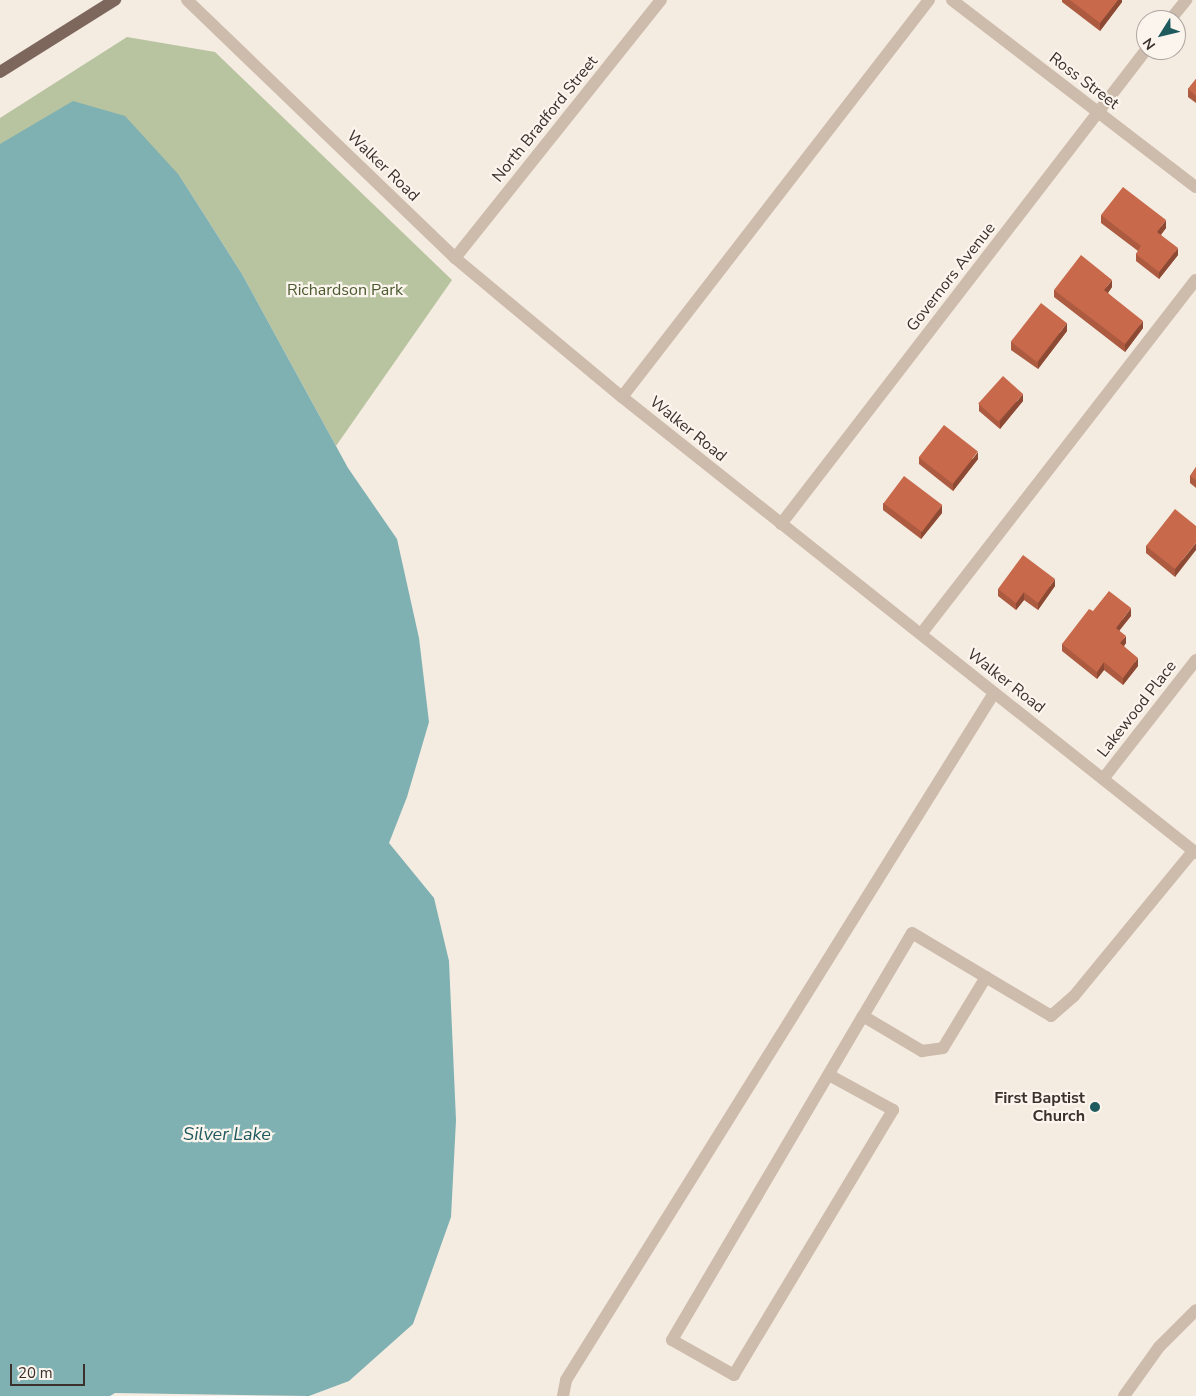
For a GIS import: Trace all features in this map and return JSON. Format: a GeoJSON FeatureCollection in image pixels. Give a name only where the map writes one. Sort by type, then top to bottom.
{"type":"FeatureCollection","features":[{"type":"Feature","properties":{"kind":"main road"},"geometry":{"type":"LineString","coordinates":[[0,72],[115,0]]}},
{"type":"Feature","properties":{"kind":"street","name":"Walker Road"},"geometry":{"type":"LineString","coordinates":[[187,0],[455,258],[622,397],[1195,852]]}},
{"type":"Feature","properties":{"kind":"street","name":"North Bradford Street"},"geometry":{"type":"LineString","coordinates":[[455,258],[661,0]]}},
{"type":"Feature","properties":{"kind":"street"},"geometry":{"type":"LineString","coordinates":[[622,397],[929,0]]}},
{"type":"Feature","properties":{"kind":"street","name":"Ross Street"},"geometry":{"type":"LineString","coordinates":[[952,0],[1196,187]]}},
{"type":"Feature","properties":{"kind":"street"},"geometry":{"type":"LineString","coordinates":[[1178,10],[1186,0]]}},
{"type":"Feature","properties":{"kind":"street","name":"Governors Avenue"},"geometry":{"type":"LineString","coordinates":[[781,524],[1138,60]]}},
{"type":"Feature","properties":{"kind":"street"},"geometry":{"type":"LineString","coordinates":[[921,634],[1196,280]]}},
{"type":"Feature","properties":{"kind":"street","name":"Lakewood Place"},"geometry":{"type":"LineString","coordinates":[[1103,779],[1196,660]]}},
{"type":"Feature","properties":{"kind":"street"},"geometry":{"type":"LineString","coordinates":[[563,1396],[566,1380],[994,693]]}},
{"type":"Feature","properties":{"kind":"street"},"geometry":{"type":"LineString","coordinates":[[829,1074],[893,1110],[734,1376],[672,1340],[912,933],[1051,1016],[1074,996],[1195,852]]}},
{"type":"Feature","properties":{"kind":"street"},"geometry":{"type":"LineString","coordinates":[[863,1016],[922,1051],[943,1048],[986,977]]}},
{"type":"Feature","properties":{"kind":"street"},"geometry":{"type":"LineString","coordinates":[[1124,1396],[1159,1347],[1196,1310]]}},
{"type":"Feature","properties":{"kind":"green space","name":"Richardson Park"},"geometry":{"type":"Polygon","coordinates":[[[127,37],[215,52],[452,280],[336,446],[242,274],[179,175],[0,144],[0,118],[127,37]]]}},
{"type":"Feature","properties":{"kind":"water","name":"Silver Lake"},"geometry":{"type":"Polygon","coordinates":[[[73,101],[125,116],[179,175],[242,274],[348,468],[397,539],[419,638],[429,722],[407,797],[389,843],[434,898],[449,961],[456,1120],[451,1217],[413,1324],[349,1381],[309,1396],[115,1393],[110,1396],[0,1396],[0,144],[73,101]]]}},
{"type":"Feature","properties":{"kind":"building"},"geometry":{"type":"Polygon","coordinates":[[[1070,0],[1118,0],[1100,23],[1070,0]]]}},
{"type":"Feature","properties":{"kind":"building"},"geometry":{"type":"Polygon","coordinates":[[[1196,79],[1196,96],[1188,89],[1196,79]]]}},
{"type":"Feature","properties":{"kind":"building"},"geometry":{"type":"Polygon","coordinates":[[[1123,187],[1166,220],[1157,232],[1178,248],[1159,272],[1136,254],[1141,246],[1101,215],[1123,187]]]}},
{"type":"Feature","properties":{"kind":"building"},"geometry":{"type":"Polygon","coordinates":[[[1081,255],[1112,280],[1104,290],[1143,321],[1125,344],[1054,290],[1081,255]]]}},
{"type":"Feature","properties":{"kind":"building"},"geometry":{"type":"Polygon","coordinates":[[[1041,303],[1067,323],[1037,362],[1011,342],[1041,303]]]}},
{"type":"Feature","properties":{"kind":"building"},"geometry":{"type":"Polygon","coordinates":[[[1003,376],[1023,394],[998,422],[978,403],[1003,376]]]}},
{"type":"Feature","properties":{"kind":"building"},"geometry":{"type":"Polygon","coordinates":[[[944,425],[978,451],[953,484],[919,457],[944,425]]]}},
{"type":"Feature","properties":{"kind":"building"},"geometry":{"type":"Polygon","coordinates":[[[1196,467],[1196,480],[1190,476],[1196,467]]]}},
{"type":"Feature","properties":{"kind":"building"},"geometry":{"type":"Polygon","coordinates":[[[904,476],[942,505],[922,532],[884,503],[904,476]]]}},
{"type":"Feature","properties":{"kind":"building"},"geometry":{"type":"Polygon","coordinates":[[[1175,509],[1196,526],[1196,543],[1175,569],[1146,546],[1175,509]]]}},
{"type":"Feature","properties":{"kind":"building"},"geometry":{"type":"Polygon","coordinates":[[[1023,555],[1055,579],[1038,603],[1024,592],[1016,603],[998,589],[1023,555]]]}},
{"type":"Feature","properties":{"kind":"building"},"geometry":{"type":"Polygon","coordinates":[[[1109,591],[1131,608],[1116,628],[1126,636],[1120,643],[1138,658],[1123,678],[1104,662],[1097,672],[1062,644],[1089,609],[1093,611],[1109,591]]]}},
{"type":"Feature","properties":{"kind":"place","name":"First Baptist Church"},"geometry":{"type":"Point","coordinates":[1095,1107]}}]}
